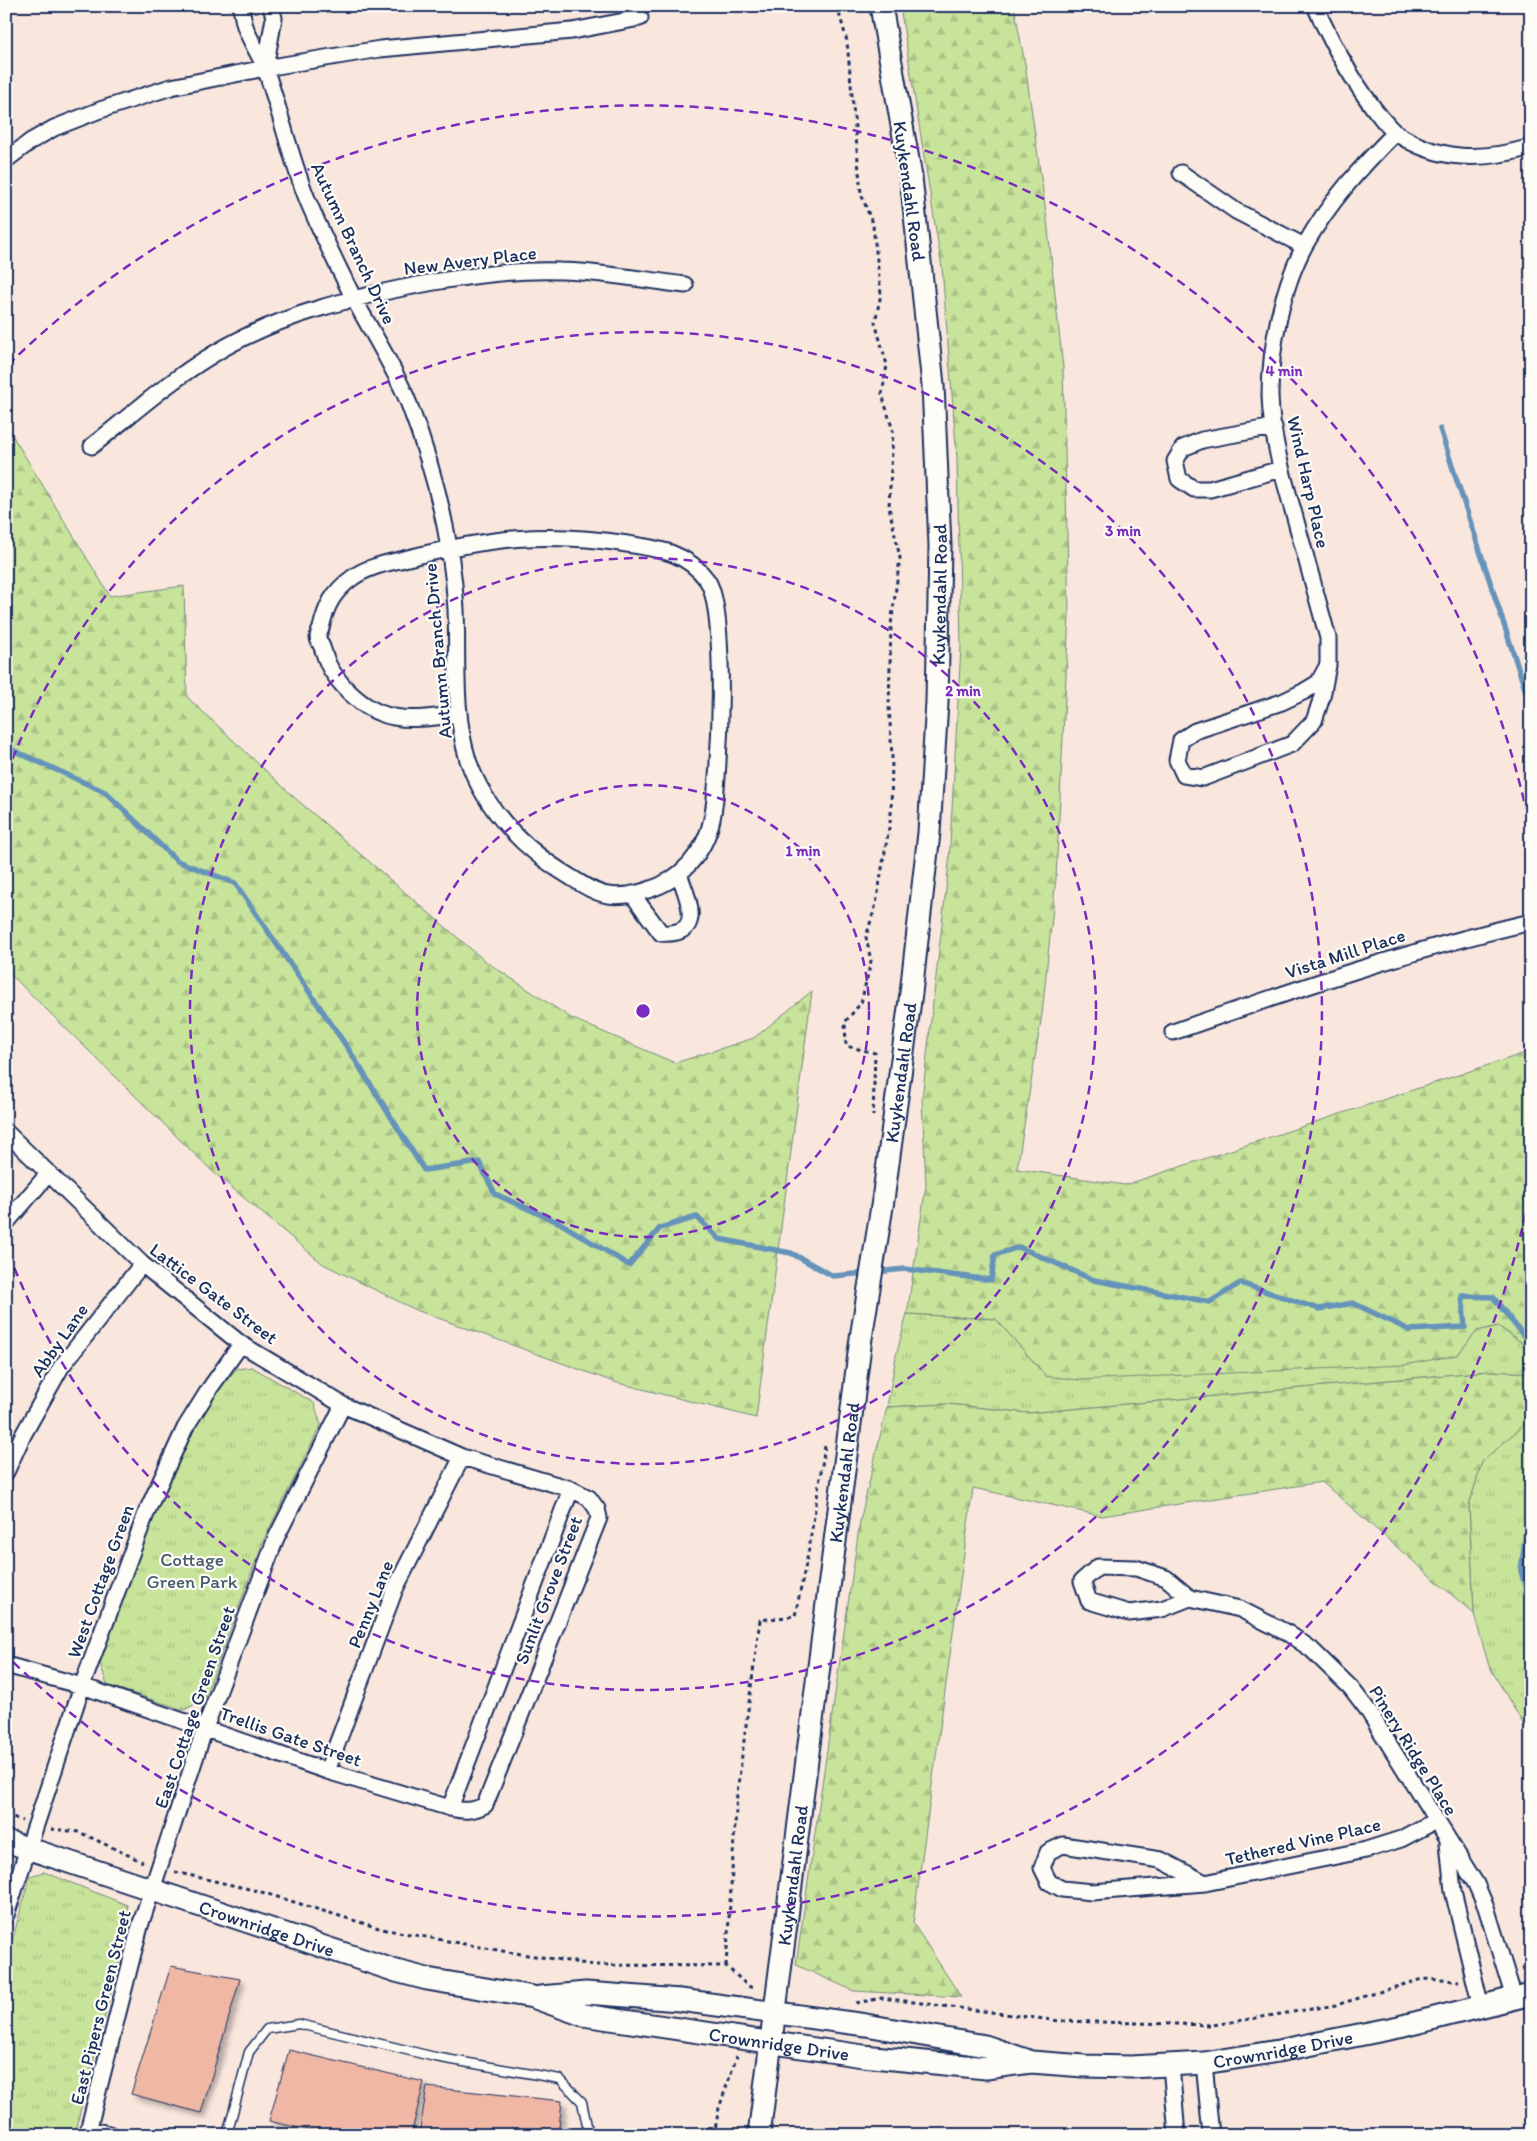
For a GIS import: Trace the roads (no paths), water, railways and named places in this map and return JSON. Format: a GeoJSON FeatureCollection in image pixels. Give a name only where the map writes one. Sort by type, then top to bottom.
{"type":"FeatureCollection","features":[{"type":"Feature","properties":{"kind":"main road","name":"Kuykendahl Road"},"geometry":{"type":"LineString","coordinates":[[759,2135],[861,1338],[883,1200],[912,993],[929,833],[937,702],[940,546],[934,385],[911,177],[881,6]]}},
{"type":"Feature","properties":{"kind":"main road","name":"Crownridge Drive"},"geometry":{"type":"LineString","coordinates":[[6,1841],[396,1971],[427,1979],[533,1997],[583,2015],[863,2056],[986,2068],[1031,2062],[1132,2067],[1204,2063],[1278,2051],[1399,2027],[1522,1996]]}},
{"type":"Feature","properties":{"kind":"main road","name":"Crownridge Drive"},"geometry":{"type":"LineString","coordinates":[[533,1997],[586,1993],[680,2000],[776,2012],[866,2025],[985,2046],[1031,2062]]}},
{"type":"Feature","properties":{"kind":"street","name":"Autumn Branch Drive"},"geometry":{"type":"LineString","coordinates":[[241,6],[244,25],[265,68],[298,175],[354,298],[389,359],[408,401],[437,491],[448,548],[455,601],[459,714],[466,754],[474,774],[494,811],[527,848],[590,889],[610,896],[632,894],[655,888],[688,868],[709,834],[714,812],[720,720],[719,625],[710,583],[687,560],[667,551],[593,539],[555,536],[525,537],[448,548],[367,568],[349,580],[326,605],[318,638],[332,673],[360,702],[382,714],[405,718],[459,714]]}},
{"type":"Feature","properties":{"kind":"street","name":"Autumn Branch Drive"},"geometry":{"type":"LineString","coordinates":[[265,68],[274,18],[271,6]]}},
{"type":"Feature","properties":{"kind":"street"},"geometry":{"type":"LineString","coordinates":[[1315,6],[1360,90],[1394,133],[1421,147],[1449,155],[1475,158],[1504,155],[1531,147]]}},
{"type":"Feature","properties":{"kind":"street"},"geometry":{"type":"LineString","coordinates":[[6,160],[31,141],[54,128],[100,110],[171,87],[265,68],[380,49],[572,31],[640,18]]}},
{"type":"Feature","properties":{"kind":"street","name":"Wind Harp Place"},"geometry":{"type":"LineString","coordinates":[[1328,665],[1318,682],[1303,692],[1282,702],[1195,731],[1181,740],[1177,760],[1184,776],[1203,778],[1292,744],[1314,721],[1322,697],[1328,665],[1328,638],[1281,469],[1270,396],[1278,324],[1288,288],[1304,246],[1338,194],[1394,133]]}},
{"type":"Feature","properties":{"kind":"street"},"geometry":{"type":"LineString","coordinates":[[1181,173],[1236,211],[1304,246]]}},
{"type":"Feature","properties":{"kind":"street","name":"New Avery Place"},"geometry":{"type":"LineString","coordinates":[[92,446],[176,379],[213,354],[269,327],[354,298],[465,277],[560,270],[685,285]]}},
{"type":"Feature","properties":{"kind":"street"},"geometry":{"type":"LineString","coordinates":[[1274,427],[1202,440],[1183,448],[1176,461],[1179,479],[1194,489],[1210,489],[1281,469]]}},
{"type":"Feature","properties":{"kind":"street"},"geometry":{"type":"LineString","coordinates":[[632,894],[661,933],[669,934],[680,930],[688,924],[692,914],[691,905],[678,874]]}},
{"type":"Feature","properties":{"kind":"street","name":"Vista Mill Place"},"geometry":{"type":"LineString","coordinates":[[1173,1032],[1321,980],[1531,922]]}},
{"type":"Feature","properties":{"kind":"street","name":"Lattice Gate Street"},"geometry":{"type":"LineString","coordinates":[[6,1132],[142,1264],[241,1344],[343,1405],[462,1456],[571,1489]]}},
{"type":"Feature","properties":{"kind":"street"},"geometry":{"type":"LineString","coordinates":[[6,1223],[49,1173]]}},
{"type":"Feature","properties":{"kind":"street","name":"Abby Lane"},"geometry":{"type":"LineString","coordinates":[[6,1472],[23,1435],[61,1367],[142,1264]]}},
{"type":"Feature","properties":{"kind":"street","name":"West Cottage Green"},"geometry":{"type":"LineString","coordinates":[[6,1915],[82,1686],[165,1467],[185,1428],[241,1344]]}},
{"type":"Feature","properties":{"kind":"street","name":"East Cottage Green Street"},"geometry":{"type":"LineString","coordinates":[[152,1889],[205,1728],[276,1538],[343,1405]]}},
{"type":"Feature","properties":{"kind":"street","name":"Penny Lane"},"geometry":{"type":"LineString","coordinates":[[327,1771],[394,1589],[462,1456]]}},
{"type":"Feature","properties":{"kind":"street","name":"Sunlit Grove Street"},"geometry":{"type":"LineString","coordinates":[[571,1489],[589,1498],[597,1509],[599,1518],[484,1805],[474,1811],[450,1808],[571,1489]]}},
{"type":"Feature","properties":{"kind":"street","name":"Pinery Ridge Place"},"geometry":{"type":"LineString","coordinates":[[1190,1598],[1162,1609],[1129,1613],[1089,1601],[1082,1582],[1098,1567],[1136,1568],[1166,1578],[1190,1598],[1240,1609],[1265,1620],[1289,1634],[1332,1667],[1367,1709],[1448,1842],[1476,1884],[1522,1996]]}},
{"type":"Feature","properties":{"kind":"street","name":"Trellis Gate Street"},"geometry":{"type":"LineString","coordinates":[[6,1666],[82,1686],[327,1771],[450,1808]]}},
{"type":"Feature","properties":{"kind":"street","name":"Tethered Vine Place"},"geometry":{"type":"LineString","coordinates":[[1205,1883],[1161,1860],[1082,1847],[1063,1846],[1048,1852],[1042,1868],[1049,1882],[1062,1889],[1092,1892],[1205,1883],[1366,1850],[1401,1839],[1435,1821]]}},
{"type":"Feature","properties":{"kind":"street","name":"Pinery Ridge Place"},"geometry":{"type":"LineString","coordinates":[[1448,1842],[1455,1900],[1480,2007]]}},
{"type":"Feature","properties":{"kind":"street","name":"East Pipers Green Street"},"geometry":{"type":"LineString","coordinates":[[88,2132],[140,1926],[152,1889]]}},
{"type":"Feature","properties":{"kind":"street"},"geometry":{"type":"LineString","coordinates":[[1204,2063],[1210,2135]]}},
{"type":"Feature","properties":{"kind":"street"},"geometry":{"type":"LineString","coordinates":[[1171,2065],[1177,2135]]}},
{"type":"Feature","properties":{"kind":"street"},"geometry":{"type":"LineString","coordinates":[[88,2132],[112,2135]]}},
{"type":"Feature","properties":{"kind":"lane"},"geometry":{"type":"LineString","coordinates":[[227,2135],[249,2052],[267,2029],[299,2024],[435,2056],[560,2079],[582,2102],[589,2135]]}},
{"type":"Feature","properties":{"kind":"waterway"},"geometry":{"type":"LineString","coordinates":[[1440,429],[1531,707]]}},
{"type":"Feature","properties":{"kind":"waterway"},"geometry":{"type":"LineString","coordinates":[[6,747],[105,792],[177,861],[235,883],[349,1050],[424,1170],[479,1162],[495,1194],[560,1223],[629,1265],[660,1228],[697,1217],[719,1239],[791,1253],[833,1276],[866,1273]]}},
{"type":"Feature","properties":{"kind":"waterway"},"geometry":{"type":"LineString","coordinates":[[875,1272],[905,1269],[991,1280],[995,1255],[1019,1247],[1094,1280],[1210,1302],[1240,1283],[1319,1309],[1353,1303],[1409,1330],[1465,1327],[1462,1296],[1493,1297],[1523,1335],[1531,1337]]}},
{"type":"Feature","properties":{"kind":"waterway"},"geometry":{"type":"LineString","coordinates":[[1531,1494],[1521,1571],[1531,1608]]}},
{"type":"Feature","properties":{"kind":"park label","name":"Cottage Green Park"},"geometry":{"type":"Point","coordinates":[192,1570]}}]}
